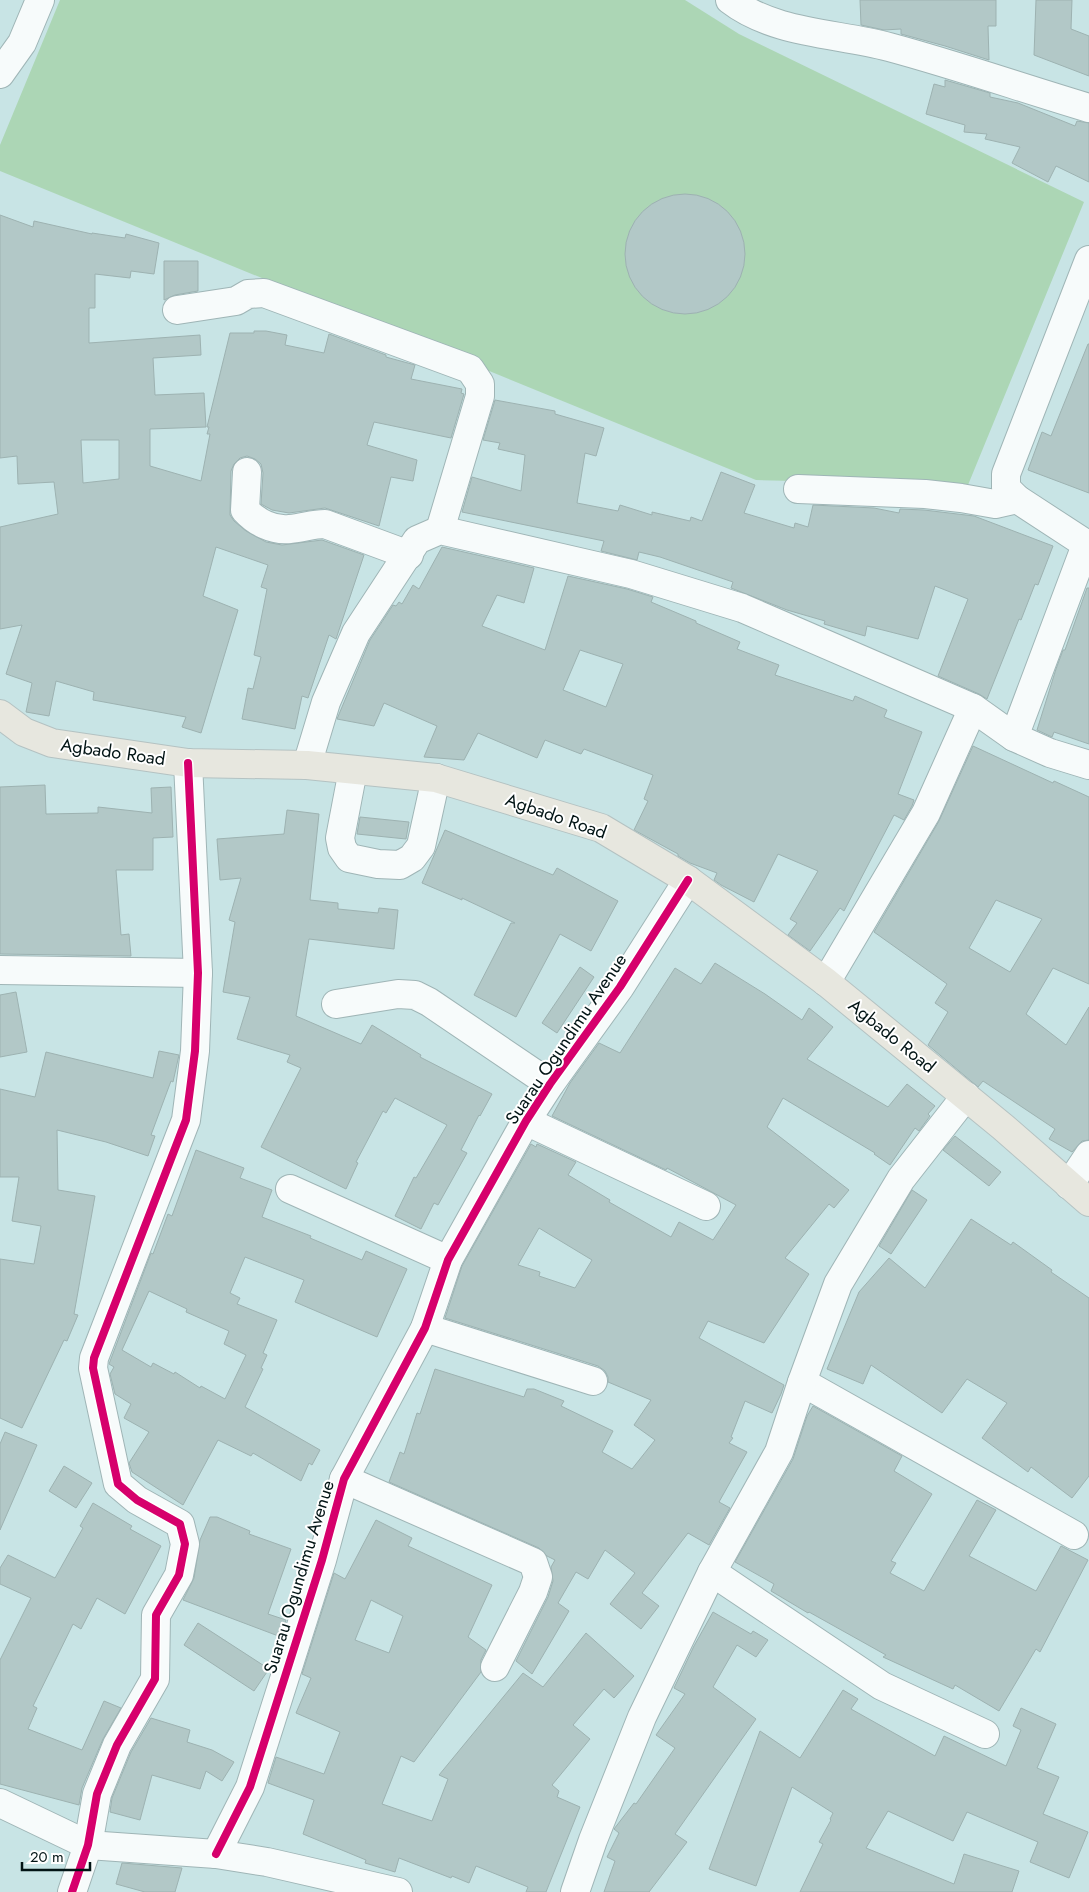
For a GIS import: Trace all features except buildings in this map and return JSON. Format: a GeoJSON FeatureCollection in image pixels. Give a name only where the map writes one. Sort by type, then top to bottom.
{"type":"FeatureCollection","features":[{"type":"Feature","properties":{"kind":"main road","name":"Agbado Road"},"geometry":{"type":"LineString","coordinates":[[0,714],[24,732],[52,743],[188,763],[308,766],[436,778],[601,828],[688,880],[826,982],[966,1096],[1079,1193]]}},
{"type":"Feature","properties":{"kind":"street"},"geometry":{"type":"LineString","coordinates":[[0,74],[22,44],[40,0]]}},
{"type":"Feature","properties":{"kind":"street"},"geometry":{"type":"LineString","coordinates":[[730,0],[744,11],[788,27],[887,47],[1089,108]]}},
{"type":"Feature","properties":{"kind":"street"},"geometry":{"type":"LineString","coordinates":[[1014,737],[1088,545],[1016,499],[1006,488],[1006,474],[1089,260]]}},
{"type":"Feature","properties":{"kind":"street"},"geometry":{"type":"LineString","coordinates":[[177,310],[236,301],[248,294],[264,293],[470,369],[480,384],[480,396],[440,530]]}},
{"type":"Feature","properties":{"kind":"street"},"geometry":{"type":"LineString","coordinates":[[247,472],[245,510],[254,519],[274,528],[288,530],[312,524],[325,524],[408,555]]}},
{"type":"Feature","properties":{"kind":"street"},"geometry":{"type":"LineString","coordinates":[[798,489],[925,494],[995,504],[1016,499]]}},
{"type":"Feature","properties":{"kind":"street"},"geometry":{"type":"LineString","coordinates":[[308,766],[326,702],[356,632],[417,540],[440,530],[630,574],[742,608],[973,708],[1014,737],[1050,753],[1089,765]]}},
{"type":"Feature","properties":{"kind":"street"},"geometry":{"type":"LineString","coordinates":[[826,982],[926,813],[973,708]]}},
{"type":"Feature","properties":{"kind":"street"},"geometry":{"type":"LineString","coordinates":[[72,1892],[88,1845],[97,1794],[117,1745],[155,1679],[156,1615],[179,1575],[185,1544],[180,1524],[137,1500],[118,1484],[93,1368],[94,1358],[186,1120],[195,1051],[198,973],[188,763]]}},
{"type":"Feature","properties":{"kind":"street"},"geometry":{"type":"LineString","coordinates":[[353,770],[340,838],[342,848],[349,858],[378,864],[400,865],[412,858],[422,846],[436,778]]}},
{"type":"Feature","properties":{"kind":"street","name":"Suarau Ogundimu Avenue"},"geometry":{"type":"LineString","coordinates":[[216,1854],[250,1787],[322,1560],[344,1480],[425,1328],[448,1260],[526,1121],[550,1084],[620,987],[688,880]]}},
{"type":"Feature","properties":{"kind":"street"},"geometry":{"type":"LineString","coordinates":[[0,970],[198,973]]}},
{"type":"Feature","properties":{"kind":"street"},"geometry":{"type":"LineString","coordinates":[[336,1004],[398,994],[416,995],[550,1084]]}},
{"type":"Feature","properties":{"kind":"street"},"geometry":{"type":"LineString","coordinates":[[575,1892],[593,1840],[642,1717],[712,1572],[779,1452],[838,1284],[901,1179],[966,1096]]}},
{"type":"Feature","properties":{"kind":"street"},"geometry":{"type":"LineString","coordinates":[[526,1121],[706,1206]]}},
{"type":"Feature","properties":{"kind":"street"},"geometry":{"type":"LineString","coordinates":[[1079,1193],[1089,1155]]}},
{"type":"Feature","properties":{"kind":"street"},"geometry":{"type":"LineString","coordinates":[[290,1189],[448,1260]]}},
{"type":"Feature","properties":{"kind":"street"},"geometry":{"type":"LineString","coordinates":[[425,1328],[593,1381]]}},
{"type":"Feature","properties":{"kind":"street"},"geometry":{"type":"LineString","coordinates":[[802,1382],[1074,1535]]}},
{"type":"Feature","properties":{"kind":"street"},"geometry":{"type":"LineString","coordinates":[[344,1480],[533,1562],[538,1577],[533,1592],[495,1667]]}},
{"type":"Feature","properties":{"kind":"street"},"geometry":{"type":"LineString","coordinates":[[712,1572],[882,1686],[984,1734]]}},
{"type":"Feature","properties":{"kind":"street"},"geometry":{"type":"LineString","coordinates":[[0,1803],[88,1845],[216,1854],[266,1862],[391,1891]]}},
{"type":"Feature","properties":{"kind":"green space"},"geometry":{"type":"Polygon","coordinates":[[[60,0],[685,0],[739,34],[1084,202],[968,485],[756,480],[0,171],[0,145],[60,0]]]}},
{"type":"Feature","properties":{"kind":"cycle path"},"geometry":{"type":"LineString","coordinates":[[72,1892],[88,1845],[97,1794],[117,1745],[155,1679],[156,1615],[179,1575],[185,1544],[180,1524],[137,1500],[118,1484],[93,1368],[94,1358],[186,1120],[195,1051],[198,973],[188,763]]}},
{"type":"Feature","properties":{"kind":"cycle path"},"geometry":{"type":"LineString","coordinates":[[216,1854],[250,1787],[322,1560],[344,1479],[425,1328],[448,1260],[526,1121],[550,1084],[620,987],[688,880]]}}]}
